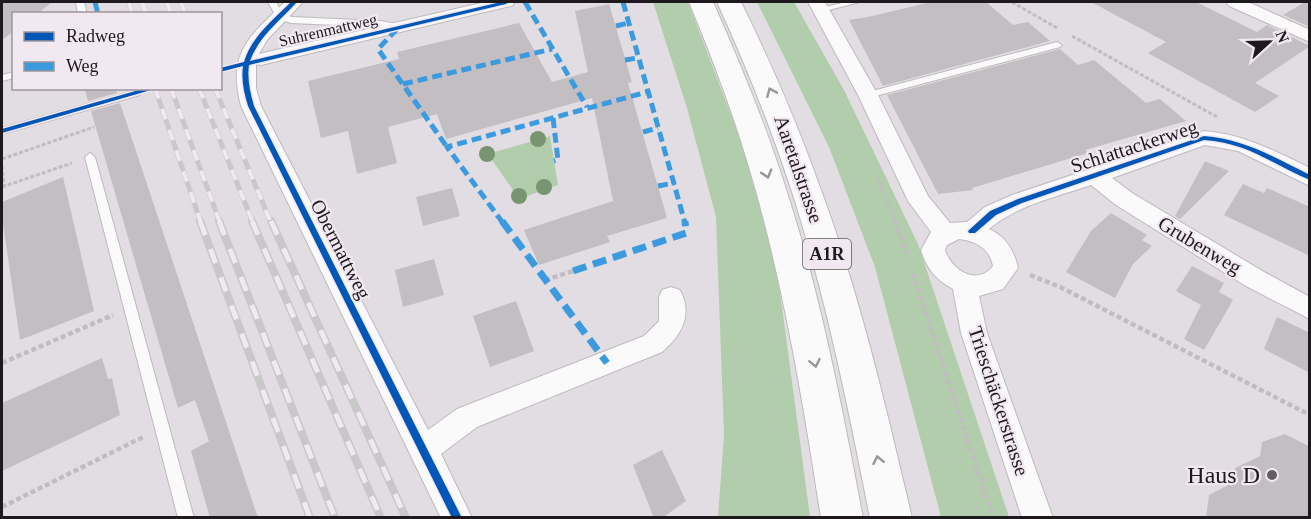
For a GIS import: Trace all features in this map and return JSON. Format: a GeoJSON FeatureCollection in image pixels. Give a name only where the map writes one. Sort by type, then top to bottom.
{"type":"FeatureCollection","features":[{"type":"Feature","properties":{"kind":"highway","name":"Aaretalstrasse"},"geometry":{"type":"LineString","coordinates":[[701,2],[746,109],[771,186],[818,376],[842,518]]}},
{"type":"Feature","properties":{"kind":"highway","name":"Aaretalstrasse"},"geometry":{"type":"LineString","coordinates":[[729,2],[779,110],[836,281],[861,378],[891,518]]}},
{"type":"Feature","properties":{"kind":"street","name":"Suhrenmattweg"},"geometry":{"type":"LineString","coordinates":[[261,59],[399,27],[484,4],[506,2]]}},
{"type":"Feature","properties":{"kind":"street"},"geometry":{"type":"LineString","coordinates":[[1235,2],[1310,37]]}},
{"type":"Feature","properties":{"kind":"street"},"geometry":{"type":"LineString","coordinates":[[818,5],[868,95],[919,201],[945,233]]}},
{"type":"Feature","properties":{"kind":"street","name":"Obermattweg"},"geometry":{"type":"LineString","coordinates":[[282,6],[249,51],[244,71],[245,89],[256,116],[457,518]]}},
{"type":"Feature","properties":{"kind":"street","name":"Schlattackerweg"},"geometry":{"type":"LineString","coordinates":[[972,231],[993,213],[1203,138],[1223,138],[1309,176]]}},
{"type":"Feature","properties":{"kind":"street","name":"Grubenweg"},"geometry":{"type":"LineString","coordinates":[[1094,176],[1124,200],[1255,279],[1310,309]]}},
{"type":"Feature","properties":{"kind":"street"},"geometry":{"type":"LineString","coordinates":[[957,230],[972,231],[986,237],[997,246],[1004,257],[1006,268],[996,281],[987,285],[964,284],[943,271],[933,254],[933,245],[945,233],[957,230]]}},
{"type":"Feature","properties":{"kind":"street","name":"Trieschäckerstrasse"},"geometry":{"type":"LineString","coordinates":[[964,284],[974,333],[1038,518]]}},
{"type":"Feature","properties":{"kind":"street"},"geometry":{"type":"LineString","coordinates":[[423,450],[467,418],[585,373],[652,344],[670,329],[674,317],[671,297]]}},
{"type":"Feature","properties":{"kind":"lane"},"geometry":{"type":"LineString","coordinates":[[818,5],[856,2]]}},
{"type":"Feature","properties":{"kind":"lane"},"geometry":{"type":"LineString","coordinates":[[282,6],[296,21],[381,24],[399,27]]}},
{"type":"Feature","properties":{"kind":"lane"},"geometry":{"type":"LineString","coordinates":[[868,95],[879,94],[1057,45]]}},
{"type":"Feature","properties":{"kind":"lane"},"geometry":{"type":"LineString","coordinates":[[2,131],[137,93]]}},
{"type":"Feature","properties":{"kind":"lane"},"geometry":{"type":"LineString","coordinates":[[90,157],[186,518]]}},
{"type":"Feature","properties":{"kind":"path"},"geometry":{"type":"LineString","coordinates":[[1012,2],[1061,30]]}},
{"type":"Feature","properties":{"kind":"path"},"geometry":{"type":"LineString","coordinates":[[1071,35],[1219,119],[1235,131],[1239,144]]}},
{"type":"Feature","properties":{"kind":"path"},"geometry":{"type":"LineString","coordinates":[[2,159],[94,127]]}},
{"type":"Feature","properties":{"kind":"path"},"geometry":{"type":"LineString","coordinates":[[2,166],[3,187],[90,157]]}},
{"type":"Feature","properties":{"kind":"path"},"geometry":{"type":"LineString","coordinates":[[875,168],[908,260]]}},
{"type":"Feature","properties":{"kind":"path"},"geometry":{"type":"LineString","coordinates":[[1006,268],[1060,287],[1310,415]]}},
{"type":"Feature","properties":{"kind":"path"},"geometry":{"type":"LineString","coordinates":[[912,270],[993,518]]}},
{"type":"Feature","properties":{"kind":"path"},"geometry":{"type":"LineString","coordinates":[[545,280],[573,271]]}},
{"type":"Feature","properties":{"kind":"path"},"geometry":{"type":"LineString","coordinates":[[2,363],[130,308]]}},
{"type":"Feature","properties":{"kind":"path"},"geometry":{"type":"LineString","coordinates":[[2,507],[162,428]]}},
{"type":"Feature","properties":{"kind":"green space"},"geometry":{"type":"Polygon","coordinates":[[[653,2],[688,2],[738,133],[776,262],[810,517],[718,517],[724,435],[716,217],[687,108],[653,2]]]}},
{"type":"Feature","properties":{"kind":"green space"},"geometry":{"type":"Polygon","coordinates":[[[757,2],[794,2],[844,90],[918,244],[1009,517],[941,517],[875,267],[829,147],[757,2]]]}},
{"type":"Feature","properties":{"kind":"green space"},"geometry":{"type":"Polygon","coordinates":[[[550,136],[558,185],[519,199],[488,154],[550,136]]]}},
{"type":"Feature","properties":{"kind":"building"},"geometry":{"type":"Polygon","coordinates":[[[2,2],[52,2],[40,12],[12,12],[12,32],[2,40],[2,2]]]}},
{"type":"Feature","properties":{"kind":"building"},"geometry":{"type":"Polygon","coordinates":[[[931,2],[986,2],[1013,25],[1028,22],[1050,41],[883,86],[849,20],[931,2]]]}},
{"type":"Feature","properties":{"kind":"building"},"geometry":{"type":"Polygon","coordinates":[[[1091,2],[1196,2],[1257,32],[1267,25],[1310,46],[1255,83],[1279,96],[1255,112],[1148,53],[1166,42],[1091,2]]]}},
{"type":"Feature","properties":{"kind":"building"},"geometry":{"type":"Polygon","coordinates":[[[1305,2],[1310,2],[1310,27],[1283,15],[1305,2]]]}},
{"type":"Feature","properties":{"kind":"building"},"geometry":{"type":"Polygon","coordinates":[[[609,4],[632,82],[628,83],[667,218],[607,236],[610,242],[539,265],[524,230],[613,201],[592,98],[446,139],[437,114],[388,127],[397,163],[357,174],[348,131],[321,138],[308,81],[399,59],[397,52],[519,23],[552,82],[588,72],[575,11],[609,4]]]}},
{"type":"Feature","properties":{"kind":"building"},"geometry":{"type":"Polygon","coordinates":[[[1060,49],[1078,65],[1094,60],[1146,103],[1160,99],[1186,121],[1085,150],[1088,153],[972,188],[973,190],[938,194],[887,95],[1060,49]]]}},
{"type":"Feature","properties":{"kind":"building"},"geometry":{"type":"Polygon","coordinates":[[[85,90],[116,90],[117,93],[88,101],[85,90]]]}},
{"type":"Feature","properties":{"kind":"building"},"geometry":{"type":"Polygon","coordinates":[[[120,103],[258,518],[210,518],[191,451],[209,441],[195,400],[178,408],[91,111],[120,103]]]}},
{"type":"Feature","properties":{"kind":"building"},"geometry":{"type":"Polygon","coordinates":[[[1205,161],[1229,171],[1180,219],[1175,216],[1205,161]]]}},
{"type":"Feature","properties":{"kind":"building"},"geometry":{"type":"Polygon","coordinates":[[[63,177],[94,311],[20,340],[2,217],[2,202],[63,177]]]}},
{"type":"Feature","properties":{"kind":"building"},"geometry":{"type":"Polygon","coordinates":[[[1243,184],[1264,193],[1267,188],[1310,207],[1310,256],[1224,215],[1243,184]]]}},
{"type":"Feature","properties":{"kind":"building"},"geometry":{"type":"Polygon","coordinates":[[[452,188],[460,216],[423,226],[416,197],[452,188]]]}},
{"type":"Feature","properties":{"kind":"building"},"geometry":{"type":"Polygon","coordinates":[[[1111,213],[1147,235],[1142,240],[1152,246],[1133,264],[1115,298],[1066,272],[1091,231],[1111,213]]]}},
{"type":"Feature","properties":{"kind":"building"},"geometry":{"type":"Polygon","coordinates":[[[434,259],[444,295],[403,307],[395,270],[434,259]]]}},
{"type":"Feature","properties":{"kind":"building"},"geometry":{"type":"Polygon","coordinates":[[[1192,266],[1224,283],[1219,292],[1233,300],[1204,350],[1184,339],[1201,305],[1176,291],[1192,266]]]}},
{"type":"Feature","properties":{"kind":"building"},"geometry":{"type":"Polygon","coordinates":[[[516,301],[534,351],[490,367],[473,316],[516,301]]]}},
{"type":"Feature","properties":{"kind":"building"},"geometry":{"type":"Polygon","coordinates":[[[1277,317],[1310,333],[1310,373],[1264,349],[1277,317]]]}},
{"type":"Feature","properties":{"kind":"building"},"geometry":{"type":"Polygon","coordinates":[[[102,358],[108,379],[112,378],[120,415],[2,471],[2,403],[102,358]]]}},
{"type":"Feature","properties":{"kind":"building","name":"Haus D"},"geometry":{"type":"Polygon","coordinates":[[[1285,434],[1310,447],[1310,518],[1206,518],[1209,495],[1234,482],[1235,468],[1260,456],[1262,442],[1285,434]]]}},
{"type":"Feature","properties":{"kind":"building"},"geometry":{"type":"Polygon","coordinates":[[[662,450],[686,501],[662,518],[654,518],[633,465],[662,450]]]}},
{"type":"Feature","properties":{"kind":"railway"},"geometry":{"type":"LineString","coordinates":[[129,2],[132,12]]}},
{"type":"Feature","properties":{"kind":"railway"},"geometry":{"type":"LineString","coordinates":[[142,2],[145,12]]}},
{"type":"Feature","properties":{"kind":"railway"},"geometry":{"type":"LineString","coordinates":[[167,2],[170,12]]}},
{"type":"Feature","properties":{"kind":"railway"},"geometry":{"type":"LineString","coordinates":[[181,2],[184,12]]}},
{"type":"Feature","properties":{"kind":"railway"},"geometry":{"type":"LineString","coordinates":[[156,90],[201,223]]}},
{"type":"Feature","properties":{"kind":"railway"},"geometry":{"type":"LineString","coordinates":[[172,90],[220,223]]}},
{"type":"Feature","properties":{"kind":"railway"},"geometry":{"type":"LineString","coordinates":[[200,90],[253,223]]}},
{"type":"Feature","properties":{"kind":"railway"},"geometry":{"type":"LineString","coordinates":[[216,90],[271,223]]}},
{"type":"Feature","properties":{"kind":"railway"},"geometry":{"type":"LineString","coordinates":[[200,221],[310,518]]}},
{"type":"Feature","properties":{"kind":"railway"},"geometry":{"type":"LineString","coordinates":[[219,221],[335,518]]}},
{"type":"Feature","properties":{"kind":"railway"},"geometry":{"type":"LineString","coordinates":[[252,221],[381,518]]}},
{"type":"Feature","properties":{"kind":"railway"},"geometry":{"type":"LineString","coordinates":[[271,221],[406,518]]}},
{"type":"Feature","properties":{"kind":"marked path"},"geometry":{"type":"LineString","coordinates":[[95,2],[98,12]]}},
{"type":"Feature","properties":{"kind":"marked path"},"geometry":{"type":"LineString","coordinates":[[525,2],[587,107]]}},
{"type":"Feature","properties":{"kind":"marked path"},"geometry":{"type":"LineString","coordinates":[[573,271],[686,233],[684,215],[650,104],[623,2]]}},
{"type":"Feature","properties":{"kind":"marked path"},"geometry":{"type":"LineString","coordinates":[[616,26],[628,23]]}},
{"type":"Feature","properties":{"kind":"marked path"},"geometry":{"type":"LineString","coordinates":[[397,29],[378,49],[447,147]]}},
{"type":"Feature","properties":{"kind":"marked path"},"geometry":{"type":"LineString","coordinates":[[403,84],[552,49]]}},
{"type":"Feature","properties":{"kind":"marked path"},"geometry":{"type":"LineString","coordinates":[[625,60],[637,58]]}},
{"type":"Feature","properties":{"kind":"marked path"},"geometry":{"type":"LineString","coordinates":[[607,363],[447,147],[647,92]]}},
{"type":"Feature","properties":{"kind":"marked path"},"geometry":{"type":"LineString","coordinates":[[553,118],[558,160],[554,161]]}},
{"type":"Feature","properties":{"kind":"marked path"},"geometry":{"type":"LineString","coordinates":[[643,132],[658,128]]}},
{"type":"Feature","properties":{"kind":"marked path"},"geometry":{"type":"LineString","coordinates":[[658,186],[674,183]]}},
{"type":"Feature","properties":{"kind":"cycle path"},"geometry":{"type":"LineString","coordinates":[[294,2],[261,36],[248,59],[245,72],[246,88],[251,106],[457,518]]}},
{"type":"Feature","properties":{"kind":"cycle path"},"geometry":{"type":"LineString","coordinates":[[222,70],[506,2]]}},
{"type":"Feature","properties":{"kind":"cycle path"},"geometry":{"type":"LineString","coordinates":[[2,131],[148,90]]}},
{"type":"Feature","properties":{"kind":"cycle path"},"geometry":{"type":"LineString","coordinates":[[972,231],[993,213],[1020,201],[1204,138],[1245,146],[1310,178]]}},
{"type":"Feature","properties":{"kind":"place","name":"Haus D"},"geometry":{"type":"Point","coordinates":[1272,475]}}]}
